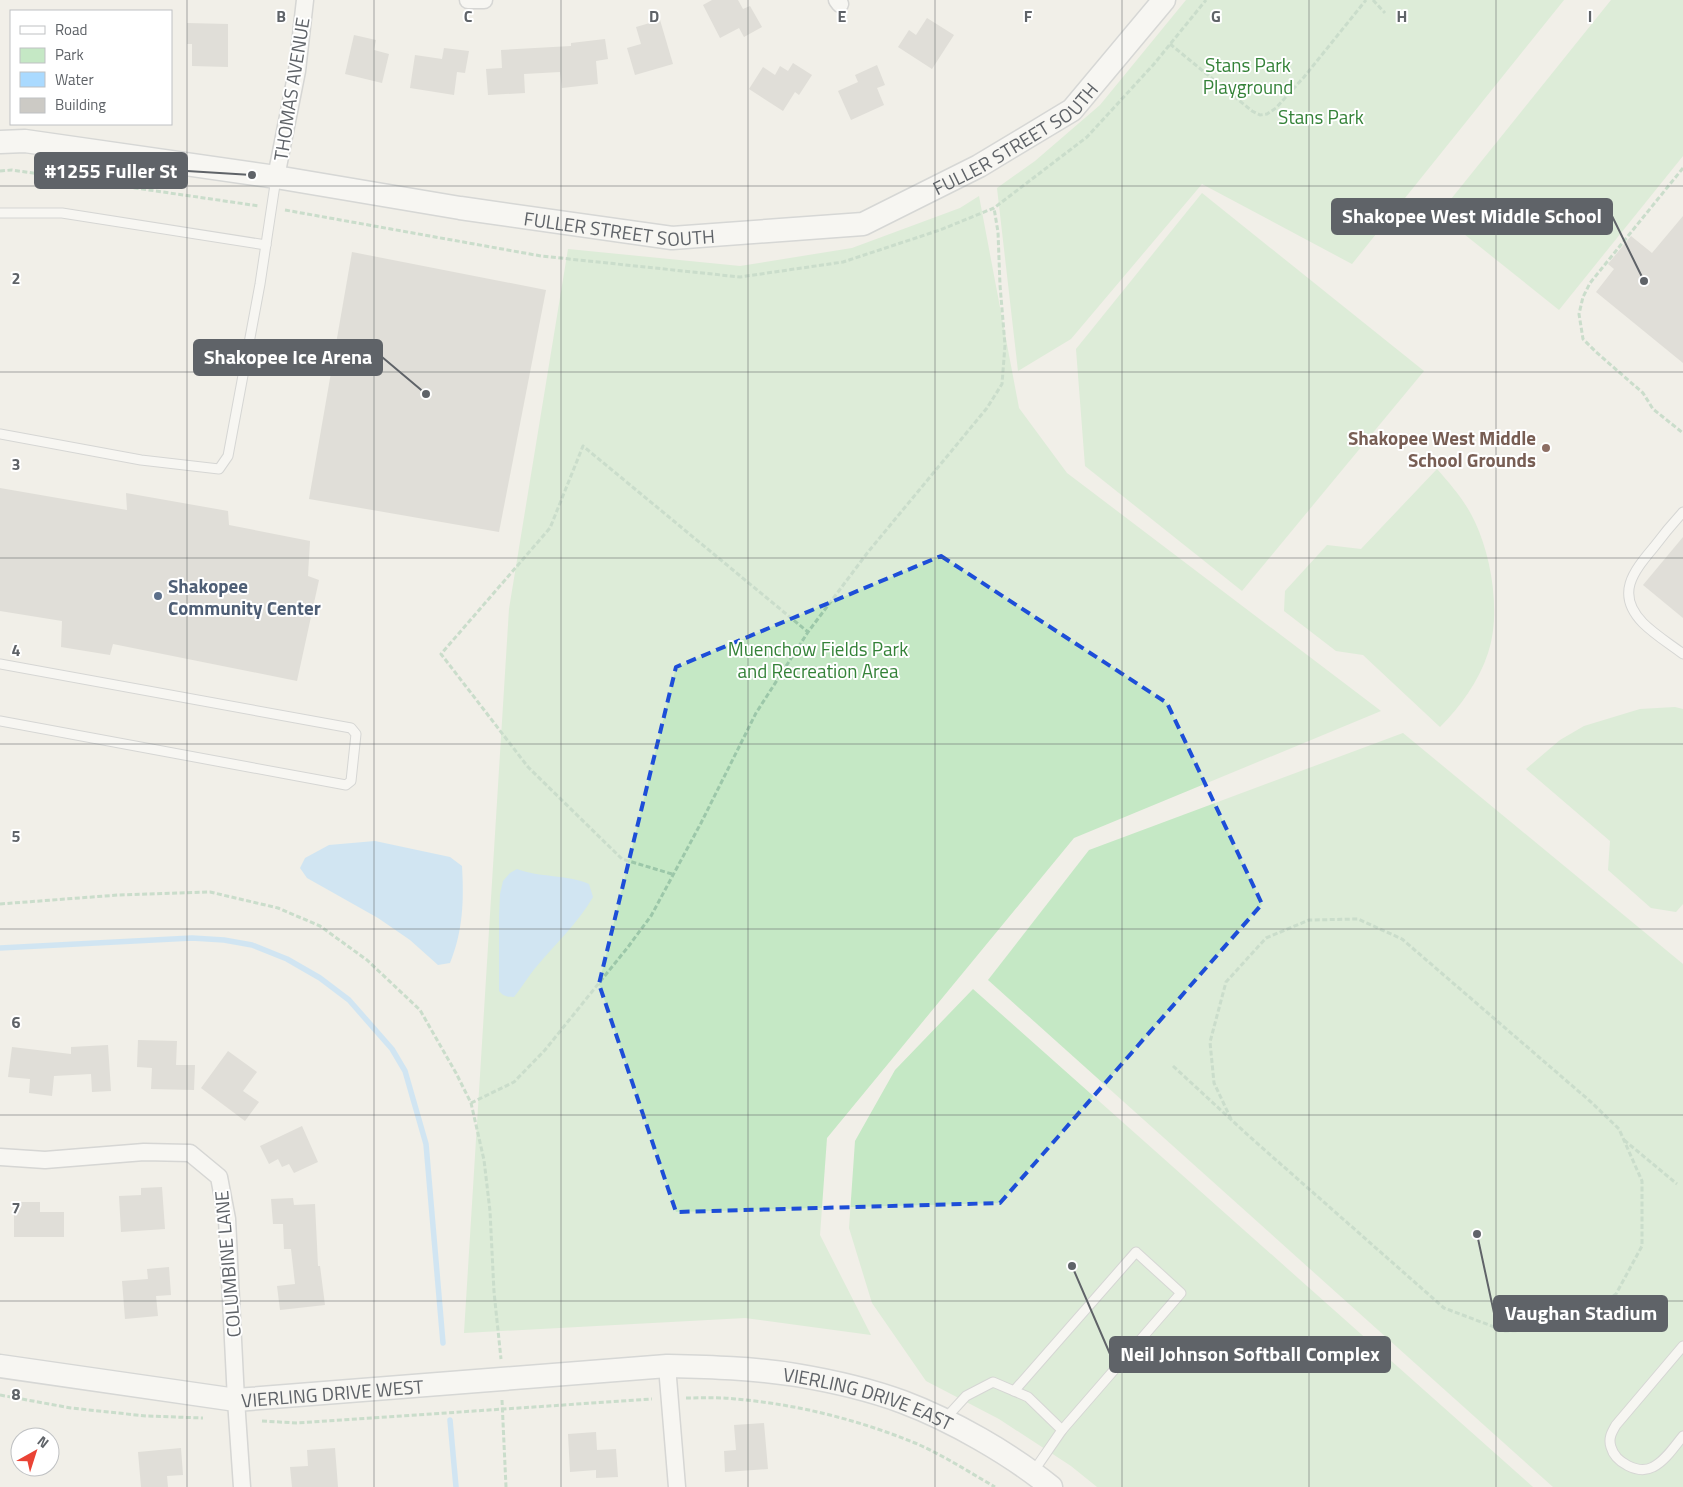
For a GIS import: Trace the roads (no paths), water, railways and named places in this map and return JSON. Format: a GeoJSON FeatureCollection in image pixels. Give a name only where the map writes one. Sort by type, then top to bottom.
{"type":"FeatureCollection","features":[{"type":"Feature","properties":{"kind":"street","name":"THOMAS AVENUE"},"geometry":{"type":"LineString","coordinates":[[276,177],[297,71],[305,0]]}},
{"type":"Feature","properties":{"kind":"street"},"geometry":{"type":"LineString","coordinates":[[468,0],[484,0]]}},
{"type":"Feature","properties":{"kind":"street","name":"FULLER STREET SOUTH"},"geometry":{"type":"LineString","coordinates":[[0,142],[25,141],[276,177],[460,208],[672,238],[862,224],[979,166],[1072,110],[1164,0]]}},
{"type":"Feature","properties":{"kind":"street","name":"COLUMBINE LANE"},"geometry":{"type":"LineString","coordinates":[[0,1157],[45,1160],[144,1152],[190,1153],[220,1177],[227,1220],[242,1487]]}},
{"type":"Feature","properties":{"kind":"street","name":"VIERLING DRIVE WEST"},"geometry":{"type":"LineString","coordinates":[[0,1366],[237,1409],[503,1378],[666,1366]]}},
{"type":"Feature","properties":{"kind":"street"},"geometry":{"type":"LineString","coordinates":[[666,1366],[676,1487]]}},
{"type":"Feature","properties":{"kind":"street","name":"VIERLING DRIVE EAST"},"geometry":{"type":"LineString","coordinates":[[666,1366],[732,1368],[785,1374],[853,1386],[903,1402],[944,1421],[999,1450],[1033,1472],[1051,1487]]}},
{"type":"Feature","properties":{"kind":"lane"},"geometry":{"type":"LineString","coordinates":[[0,434],[141,460],[219,469],[228,456],[266,245],[276,177]]}},
{"type":"Feature","properties":{"kind":"lane"},"geometry":{"type":"LineString","coordinates":[[0,213],[62,213],[266,245]]}},
{"type":"Feature","properties":{"kind":"lane"},"geometry":{"type":"LineString","coordinates":[[1683,512],[1636,569],[1629,583],[1629,597],[1634,612],[1644,624],[1683,654]]}},
{"type":"Feature","properties":{"kind":"lane"},"geometry":{"type":"LineString","coordinates":[[0,664],[351,728],[356,734],[351,780],[346,785],[0,721]]}},
{"type":"Feature","properties":{"kind":"lane"},"geometry":{"type":"LineString","coordinates":[[1014,1391],[1136,1252],[1181,1292],[1062,1430],[1033,1472]]}},
{"type":"Feature","properties":{"kind":"lane"},"geometry":{"type":"LineString","coordinates":[[1683,1346],[1616,1424],[1610,1435],[1611,1448],[1616,1456],[1628,1466],[1640,1470],[1651,1468],[1662,1461],[1683,1436]]}},
{"type":"Feature","properties":{"kind":"lane"},"geometry":{"type":"LineString","coordinates":[[944,1421],[966,1396],[992,1382],[1028,1397],[1062,1430]]}},
{"type":"Feature","properties":{"kind":"water"},"geometry":{"type":"Polygon","coordinates":[[[375,841],[450,857],[462,866],[462,916],[458,939],[450,963],[438,965],[410,940],[378,918],[307,878],[300,868],[305,858],[329,845],[375,841]]]}},
{"type":"Feature","properties":{"kind":"water"},"geometry":{"type":"Polygon","coordinates":[[[517,869],[589,884],[593,897],[574,924],[534,970],[514,997],[512,997],[504,995],[499,991],[499,917],[500,894],[503,881],[510,873],[517,869]]]}},
{"type":"Feature","properties":{"kind":"waterway"},"geometry":{"type":"LineString","coordinates":[[0,948],[192,938],[224,940],[252,945],[287,959],[320,978],[349,1000],[392,1049],[405,1071],[426,1144],[443,1343]]}},
{"type":"Feature","properties":{"kind":"waterway"},"geometry":{"type":"LineString","coordinates":[[450,1420],[456,1487]]}},
{"type":"Feature","properties":{"kind":"place","name":"#1255 Fuller St"},"geometry":{"type":"Point","coordinates":[252,175]}},
{"type":"Feature","properties":{"kind":"place","name":"Shakopee West Middle School"},"geometry":{"type":"Point","coordinates":[1644,281]}},
{"type":"Feature","properties":{"kind":"place","name":"Shakopee Ice Arena"},"geometry":{"type":"Point","coordinates":[426,394]}},
{"type":"Feature","properties":{"kind":"place","name":"Shakopee West Middle School Grounds"},"geometry":{"type":"Point","coordinates":[1546,448]}},
{"type":"Feature","properties":{"kind":"place","name":"Shakopee Community Center"},"geometry":{"type":"Point","coordinates":[158,596]}},
{"type":"Feature","properties":{"kind":"place","name":"Vaughan Stadium"},"geometry":{"type":"Point","coordinates":[1477,1234]}},
{"type":"Feature","properties":{"kind":"place","name":"Neil Johnson Softball Complex"},"geometry":{"type":"Point","coordinates":[1072,1266]}},
{"type":"Feature","properties":{"kind":"park label","name":"Stans Park Playground"},"geometry":{"type":"Point","coordinates":[1248,75]}},
{"type":"Feature","properties":{"kind":"park label","name":"Stans Park"},"geometry":{"type":"Point","coordinates":[1321,116]}},
{"type":"Feature","properties":{"kind":"park label","name":"Muenchow Fields Park and Recreation Area"},"geometry":{"type":"Point","coordinates":[818,659]}}]}
